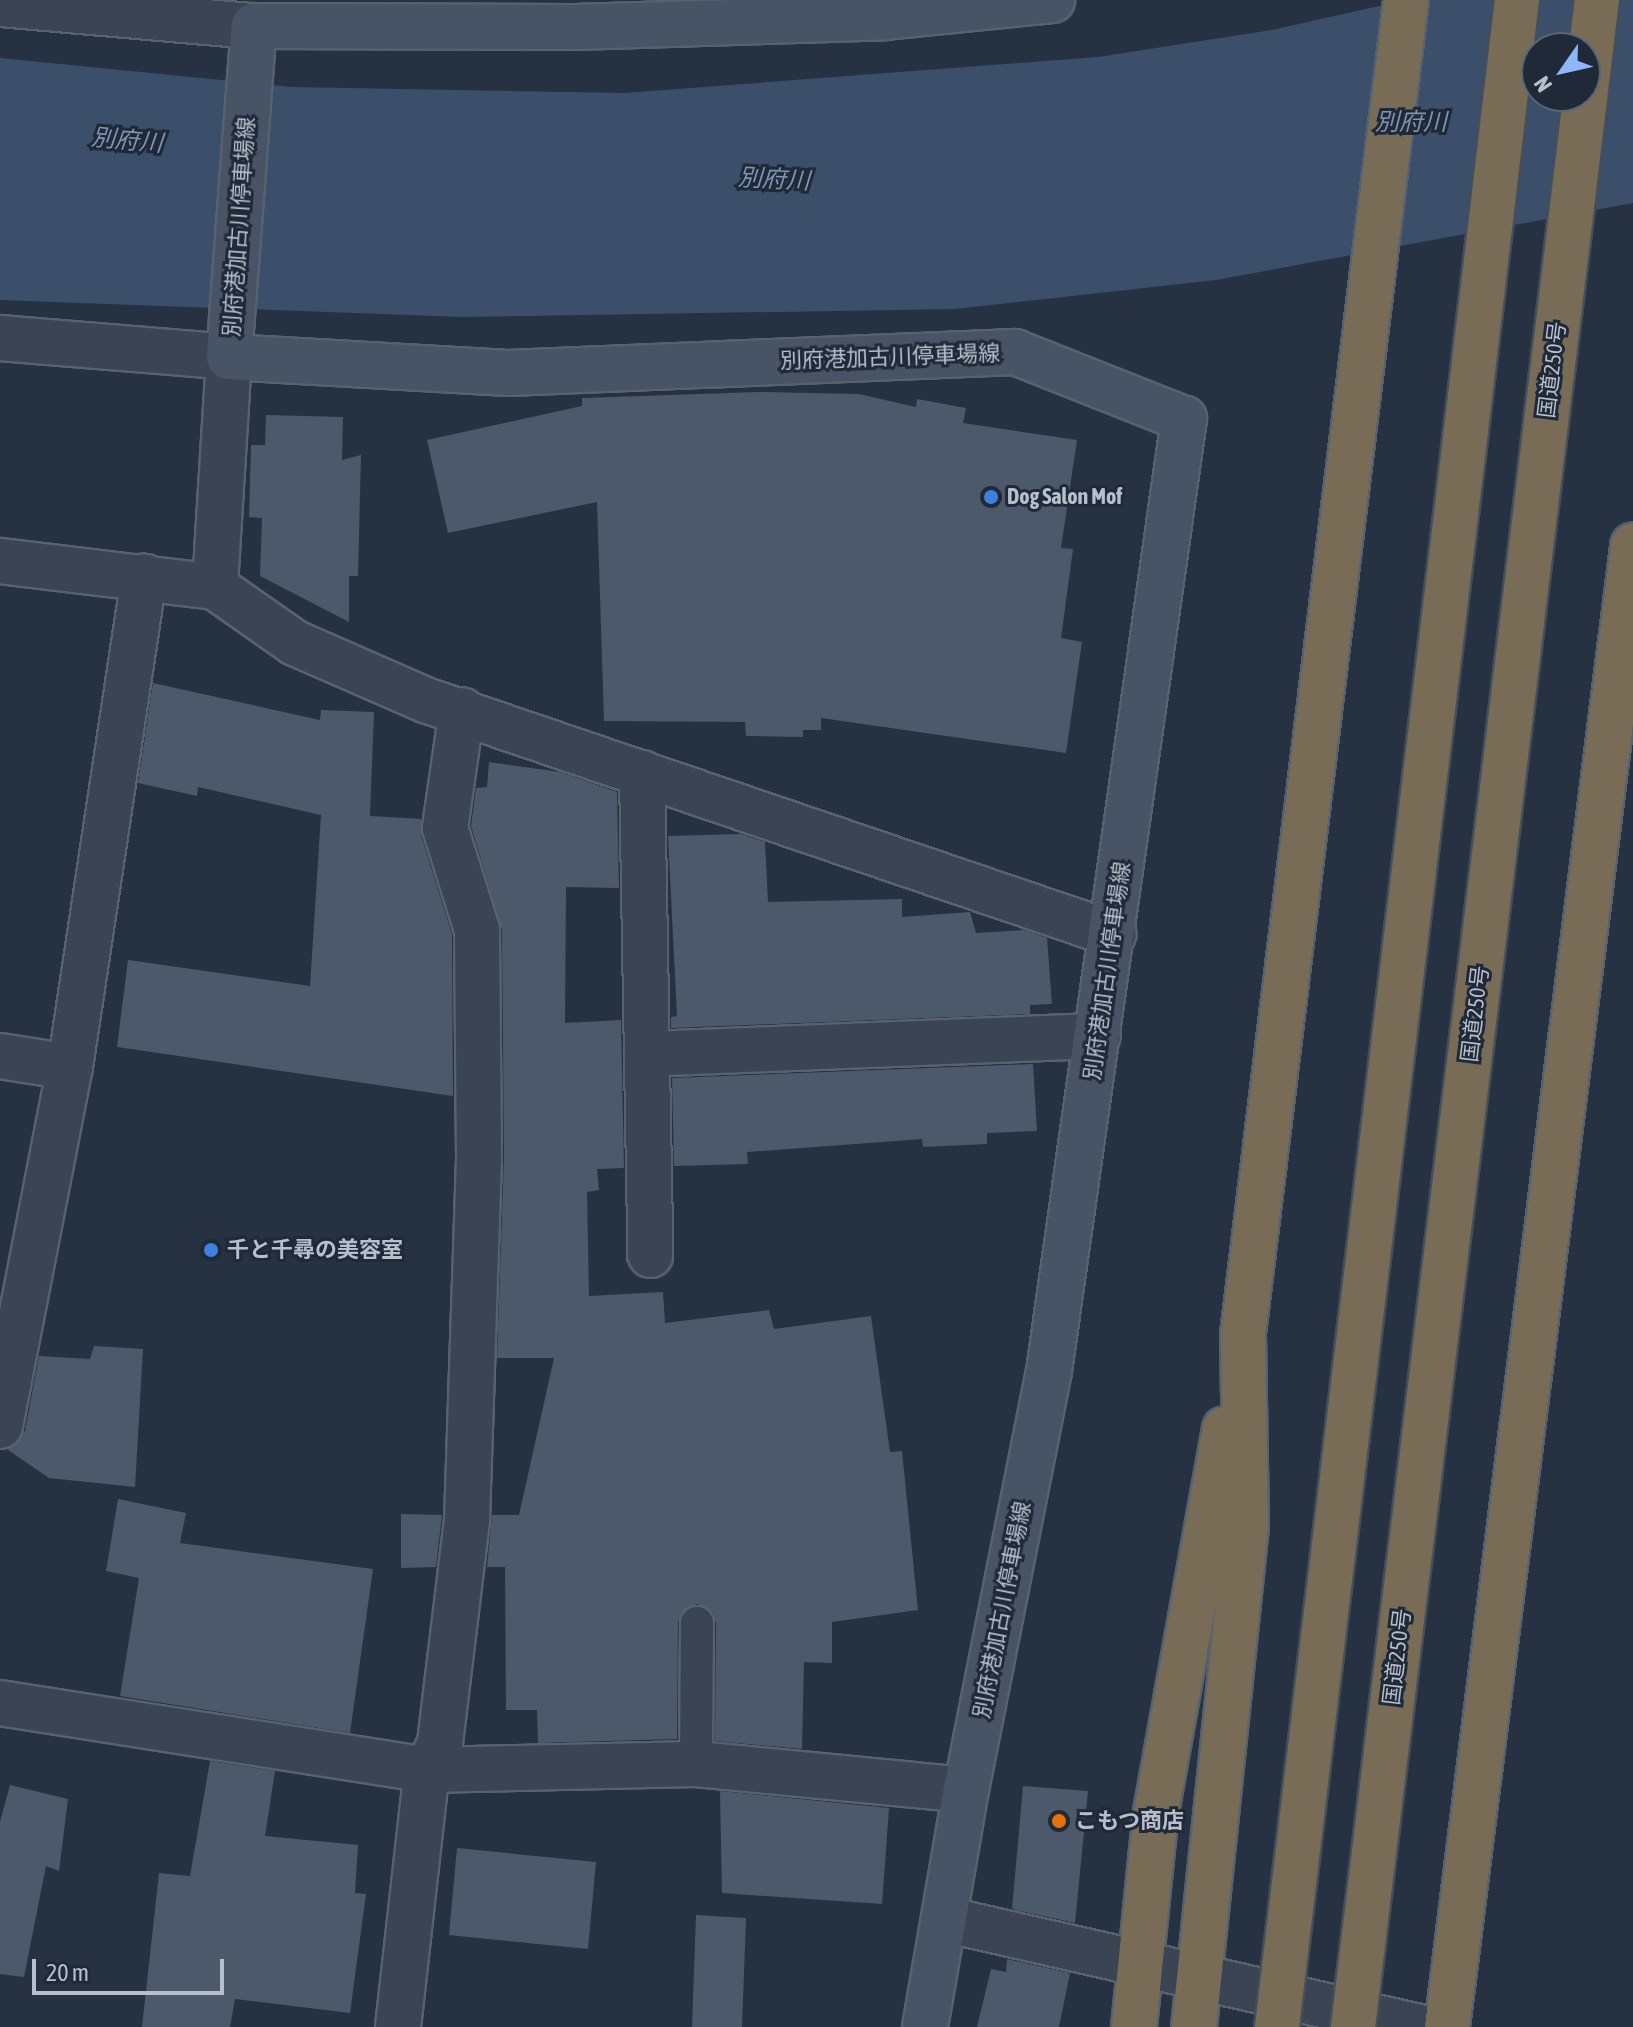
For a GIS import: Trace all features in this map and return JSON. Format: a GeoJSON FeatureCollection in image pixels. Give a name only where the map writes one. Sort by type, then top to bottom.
{"type":"FeatureCollection","features":[{"type":"Feature","properties":{"kind":"highway"},"geometry":{"type":"LineString","coordinates":[[1134,2027],[1156,1812],[1243,1334],[1367,298],[1406,0]]}},
{"type":"Feature","properties":{"kind":"highway"},"geometry":{"type":"LineString","coordinates":[[1277,2027],[1517,0]]}},
{"type":"Feature","properties":{"kind":"highway","name":"国道250号"},"geometry":{"type":"LineString","coordinates":[[1353,2027],[1597,0]]}},
{"type":"Feature","properties":{"kind":"highway"},"geometry":{"type":"LineString","coordinates":[[1447,2027],[1633,546]]}},
{"type":"Feature","properties":{"kind":"highway"},"geometry":{"type":"LineString","coordinates":[[1194,2027],[1246,1526],[1243,1334]]}},
{"type":"Feature","properties":{"kind":"main road"},"geometry":{"type":"LineString","coordinates":[[252,41],[871,18],[1052,0]]}},
{"type":"Feature","properties":{"kind":"main road","name":"別府港加古川停車場線"},"geometry":{"type":"LineString","coordinates":[[252,41],[230,344],[508,373],[1015,352],[1184,419],[1049,1371],[966,1790],[925,2027]]}},
{"type":"Feature","properties":{"kind":"street"},"geometry":{"type":"LineString","coordinates":[[0,4],[252,41]]}},
{"type":"Feature","properties":{"kind":"street"},"geometry":{"type":"LineString","coordinates":[[0,338],[230,344],[215,587]]}},
{"type":"Feature","properties":{"kind":"street"},"geometry":{"type":"LineString","coordinates":[[0,561],[215,587],[295,643],[428,701],[462,710],[1113,934]]}},
{"type":"Feature","properties":{"kind":"street"},"geometry":{"type":"LineString","coordinates":[[0,1426],[70,1067],[144,577]]}},
{"type":"Feature","properties":{"kind":"street"},"geometry":{"type":"LineString","coordinates":[[398,2027],[427,1770],[440,1743],[467,1520],[479,1158],[477,930],[445,828],[462,710]]}},
{"type":"Feature","properties":{"kind":"street"},"geometry":{"type":"LineString","coordinates":[[642,773],[650,1255]]}},
{"type":"Feature","properties":{"kind":"street"},"geometry":{"type":"LineString","coordinates":[[647,1054],[1098,1036]]}},
{"type":"Feature","properties":{"kind":"street"},"geometry":{"type":"LineString","coordinates":[[0,1056],[70,1067]]}},
{"type":"Feature","properties":{"kind":"street"},"geometry":{"type":"LineString","coordinates":[[0,1703],[427,1770],[696,1764],[966,1790]]}},
{"type":"Feature","properties":{"kind":"street"},"geometry":{"type":"LineString","coordinates":[[944,1919],[1419,2027]]}},
{"type":"Feature","properties":{"kind":"lane"},"geometry":{"type":"LineString","coordinates":[[696,1764],[697,1623]]}},
{"type":"Feature","properties":{"kind":"water","name":"別府川"},"geometry":{"type":"Polygon","coordinates":[[[1406,0],[1633,0],[1633,203],[1216,280],[955,309],[463,317],[0,300],[0,58],[291,87],[625,93],[1098,57],[1272,30],[1406,0]]]}},
{"type":"Feature","properties":{"kind":"building"},"geometry":{"type":"Polygon","coordinates":[[[758,392],[859,394],[916,407],[917,399],[966,408],[963,423],[1077,440],[1061,548],[1073,549],[1061,638],[1082,642],[1066,753],[821,718],[821,730],[803,730],[803,737],[746,736],[745,722],[604,721],[597,502],[448,533],[427,440],[582,406],[582,398],[758,392]]]}},
{"type":"Feature","properties":{"kind":"building"},"geometry":{"type":"Polygon","coordinates":[[[266,415],[343,417],[342,460],[361,455],[358,576],[349,576],[349,622],[260,576],[262,518],[249,517],[251,445],[265,445],[266,415]]]}},
{"type":"Feature","properties":{"kind":"building"},"geometry":{"type":"Polygon","coordinates":[[[153,683],[320,720],[321,710],[374,712],[370,816],[421,819],[421,835],[452,934],[453,1096],[117,1047],[128,960],[310,986],[321,815],[198,787],[197,796],[138,783],[153,683]]]}},
{"type":"Feature","properties":{"kind":"building"},"geometry":{"type":"Polygon","coordinates":[[[489,762],[560,772],[617,792],[619,888],[566,887],[565,1023],[621,1020],[624,1168],[597,1169],[599,1190],[587,1192],[589,1296],[663,1292],[665,1323],[769,1310],[774,1329],[871,1316],[890,1452],[902,1451],[918,1610],[832,1622],[832,1663],[804,1662],[802,1749],[715,1741],[716,1623],[713,1613],[698,1604],[687,1607],[678,1622],[677,1739],[538,1743],[537,1710],[506,1710],[505,1567],[487,1567],[492,1515],[519,1515],[554,1358],[497,1358],[504,1158],[502,930],[471,826],[476,788],[487,787],[489,762]]]}},
{"type":"Feature","properties":{"kind":"building"},"geometry":{"type":"Polygon","coordinates":[[[741,834],[765,842],[768,902],[902,899],[902,917],[970,912],[976,933],[1024,930],[1047,938],[1052,1004],[1030,1005],[1030,1014],[671,1028],[671,1017],[677,1016],[668,836],[741,834]]]}},
{"type":"Feature","properties":{"kind":"building"},"geometry":{"type":"Polygon","coordinates":[[[1033,1064],[1037,1131],[987,1133],[987,1144],[923,1147],[922,1139],[747,1152],[748,1164],[674,1166],[672,1078],[1033,1064]]]}},
{"type":"Feature","properties":{"kind":"building"},"geometry":{"type":"Polygon","coordinates":[[[94,1346],[143,1349],[135,1487],[49,1478],[8,1450],[25,1431],[39,1356],[90,1359],[94,1346]]]}},
{"type":"Feature","properties":{"kind":"building"},"geometry":{"type":"Polygon","coordinates":[[[118,1499],[186,1513],[180,1543],[373,1569],[350,1733],[120,1696],[139,1578],[106,1571],[118,1499]]]}},
{"type":"Feature","properties":{"kind":"building"},"geometry":{"type":"Polygon","coordinates":[[[401,1514],[442,1515],[436,1567],[401,1568],[401,1514]]]}},
{"type":"Feature","properties":{"kind":"building"},"geometry":{"type":"Polygon","coordinates":[[[210,1761],[275,1771],[265,1836],[358,1845],[355,1893],[366,1894],[350,2013],[235,1999],[230,2027],[142,2027],[159,1873],[190,1876],[210,1761]]]}},
{"type":"Feature","properties":{"kind":"building"},"geometry":{"type":"Polygon","coordinates":[[[10,1785],[68,1799],[59,1871],[46,1866],[24,1977],[0,1974],[0,1822],[10,1785]]]}},
{"type":"Feature","properties":{"kind":"building"},"geometry":{"type":"Polygon","coordinates":[[[1023,1786],[1088,1791],[1075,1923],[1012,1909],[1023,1786]]]}},
{"type":"Feature","properties":{"kind":"building"},"geometry":{"type":"Polygon","coordinates":[[[720,1791],[889,1808],[882,1904],[722,1893],[720,1791]]]}},
{"type":"Feature","properties":{"kind":"building"},"geometry":{"type":"Polygon","coordinates":[[[457,1848],[596,1862],[588,1949],[449,1935],[457,1848]]]}},
{"type":"Feature","properties":{"kind":"building"},"geometry":{"type":"Polygon","coordinates":[[[696,1915],[746,1918],[742,2027],[692,2027],[696,1915]]]}},
{"type":"Feature","properties":{"kind":"building"},"geometry":{"type":"Polygon","coordinates":[[[1007,1959],[1070,1973],[1059,2027],[977,2027],[991,1969],[1006,1972],[1007,1959]]]}},
{"type":"Feature","properties":{"kind":"place","name":"Dog Salon Mof"},"geometry":{"type":"Point","coordinates":[991,497]}},
{"type":"Feature","properties":{"kind":"place","name":"千と千尋の美容室"},"geometry":{"type":"Point","coordinates":[211,1250]}},
{"type":"Feature","properties":{"kind":"place","name":"こもつ商店"},"geometry":{"type":"Point","coordinates":[1059,1821]}}]}
